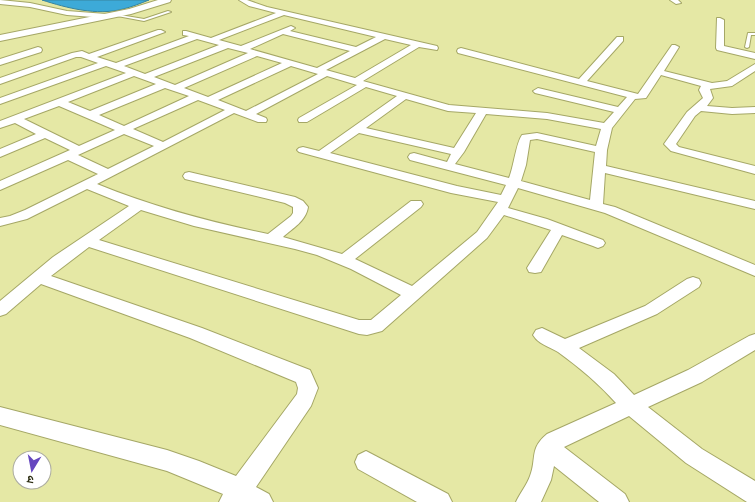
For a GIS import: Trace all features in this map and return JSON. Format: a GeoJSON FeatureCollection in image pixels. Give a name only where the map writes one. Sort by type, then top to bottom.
{"type":"FeatureCollection","features":[{"type":"Feature","properties":{"kind":"street"},"geometry":{"type":"LineString","coordinates":[[0,38],[140,9],[167,0]]}},
{"type":"Feature","properties":{"kind":"street"},"geometry":{"type":"LineString","coordinates":[[242,0],[251,5],[434,48]]}},
{"type":"Feature","properties":{"kind":"street"},"geometry":{"type":"LineString","coordinates":[[0,2],[26,2],[67,13],[110,15]]}},
{"type":"Feature","properties":{"kind":"street"},"geometry":{"type":"LineString","coordinates":[[212,40],[284,13]]}},
{"type":"Feature","properties":{"kind":"street"},"geometry":{"type":"LineString","coordinates":[[242,49],[312,20]]}},
{"type":"Feature","properties":{"kind":"street"},"geometry":{"type":"LineString","coordinates":[[720,20],[720,48],[755,56]]}},
{"type":"Feature","properties":{"kind":"street"},"geometry":{"type":"LineString","coordinates":[[88,57],[161,32]]}},
{"type":"Feature","properties":{"kind":"street"},"geometry":{"type":"LineString","coordinates":[[283,32],[357,50]]}},
{"type":"Feature","properties":{"kind":"street"},"geometry":{"type":"LineString","coordinates":[[186,33],[448,108],[547,116],[607,127]]}},
{"type":"Feature","properties":{"kind":"street"},"geometry":{"type":"LineString","coordinates":[[115,66],[197,36]]}},
{"type":"Feature","properties":{"kind":"street"},"geometry":{"type":"LineString","coordinates":[[248,114],[322,72],[357,50],[384,36]]}},
{"type":"Feature","properties":{"kind":"street"},"geometry":{"type":"LineString","coordinates":[[581,82],[620,39]]}},
{"type":"Feature","properties":{"kind":"street"},"geometry":{"type":"LineString","coordinates":[[303,120],[418,44]]}},
{"type":"Feature","properties":{"kind":"street"},"geometry":{"type":"LineString","coordinates":[[146,77],[227,45]]}},
{"type":"Feature","properties":{"kind":"street"},"geometry":{"type":"LineString","coordinates":[[461,51],[633,96],[643,96],[675,47]]}},
{"type":"Feature","properties":{"kind":"street"},"geometry":{"type":"LineString","coordinates":[[0,62],[38,50]]}},
{"type":"Feature","properties":{"kind":"street"},"geometry":{"type":"LineString","coordinates":[[176,88],[256,53]]}},
{"type":"Feature","properties":{"kind":"street"},"geometry":{"type":"LineString","coordinates":[[0,81],[75,55],[82,54],[262,120]]}},
{"type":"Feature","properties":{"kind":"street"},"geometry":{"type":"LineString","coordinates":[[732,60],[755,66]]}},
{"type":"Feature","properties":{"kind":"street"},"geometry":{"type":"LineString","coordinates":[[0,101],[106,63]]}},
{"type":"Feature","properties":{"kind":"street"},"geometry":{"type":"LineString","coordinates":[[210,100],[290,63]]}},
{"type":"Feature","properties":{"kind":"street"},"geometry":{"type":"LineString","coordinates":[[658,72],[710,85],[729,84],[755,66]]}},
{"type":"Feature","properties":{"kind":"street"},"geometry":{"type":"LineString","coordinates":[[0,125],[134,73]]}},
{"type":"Feature","properties":{"kind":"street"},"geometry":{"type":"LineString","coordinates":[[90,116],[165,84]]}},
{"type":"Feature","properties":{"kind":"street"},"geometry":{"type":"LineString","coordinates":[[710,85],[706,86],[704,90],[708,98],[707,100],[691,114],[670,144],[672,147],[755,170]]}},
{"type":"Feature","properties":{"kind":"street"},"geometry":{"type":"LineString","coordinates":[[538,91],[621,111]]}},
{"type":"Feature","properties":{"kind":"street"},"geometry":{"type":"LineString","coordinates":[[0,186],[198,96]]}},
{"type":"Feature","properties":{"kind":"street"},"geometry":{"type":"LineString","coordinates":[[320,155],[404,96]]}},
{"type":"Feature","properties":{"kind":"street"},"geometry":{"type":"LineString","coordinates":[[596,206],[601,150],[607,127],[633,96]]}},
{"type":"Feature","properties":{"kind":"street"},"geometry":{"type":"LineString","coordinates":[[58,102],[163,146]]}},
{"type":"Feature","properties":{"kind":"street"},"geometry":{"type":"LineString","coordinates":[[697,108],[732,111],[755,110]]}},
{"type":"Feature","properties":{"kind":"street"},"geometry":{"type":"LineString","coordinates":[[0,222],[28,213],[88,185],[234,109]]}},
{"type":"Feature","properties":{"kind":"street"},"geometry":{"type":"LineString","coordinates":[[449,166],[484,111]]}},
{"type":"Feature","properties":{"kind":"street"},"geometry":{"type":"LineString","coordinates":[[15,119],[45,134],[108,174]]}},
{"type":"Feature","properties":{"kind":"street"},"geometry":{"type":"LineString","coordinates":[[357,129],[458,152]]}},
{"type":"Feature","properties":{"kind":"street"},"geometry":{"type":"LineString","coordinates":[[0,153],[45,134]]}},
{"type":"Feature","properties":{"kind":"street"},"geometry":{"type":"LineString","coordinates":[[87,241],[159,265],[244,290],[359,327],[367,328],[376,326],[482,235],[503,205],[522,159],[524,140],[529,136],[537,136],[601,150]]}},
{"type":"Feature","properties":{"kind":"street"},"geometry":{"type":"LineString","coordinates":[[303,150],[456,190],[503,205],[598,243]]}},
{"type":"Feature","properties":{"kind":"street"},"geometry":{"type":"LineString","coordinates":[[414,157],[596,206],[637,220],[755,271]]}},
{"type":"Feature","properties":{"kind":"street"},"geometry":{"type":"LineString","coordinates":[[599,168],[701,191],[755,206]]}},
{"type":"Feature","properties":{"kind":"street"},"geometry":{"type":"LineString","coordinates":[[189,176],[290,200],[298,204],[301,207],[300,214],[270,239]]}},
{"type":"Feature","properties":{"kind":"street"},"geometry":{"type":"LineString","coordinates":[[88,185],[139,205],[213,227],[313,249],[344,260],[413,294]]}},
{"type":"Feature","properties":{"kind":"street"},"geometry":{"type":"LineString","coordinates":[[344,260],[416,204]]}},
{"type":"Feature","properties":{"kind":"street"},"geometry":{"type":"LineString","coordinates":[[0,310],[38,277],[139,205]]}},
{"type":"Feature","properties":{"kind":"street"},"geometry":{"type":"LineString","coordinates":[[535,268],[559,228]]}},
{"type":"Feature","properties":{"kind":"street"},"geometry":{"type":"LineString","coordinates":[[38,277],[196,332],[303,376],[309,386],[309,391],[304,400],[236,496]]}},
{"type":"Feature","properties":{"kind":"street"},"geometry":{"type":"LineString","coordinates":[[564,347],[651,310],[693,283]]}},
{"type":"Feature","properties":{"kind":"street"},"geometry":{"type":"LineString","coordinates":[[542,335],[564,347],[607,380],[632,407],[694,456],[755,494]]}},
{"type":"Feature","properties":{"kind":"street"},"geometry":{"type":"LineString","coordinates":[[528,502],[540,479],[544,453],[547,447],[556,441],[632,407],[695,376],[755,341]]}},
{"type":"Feature","properties":{"kind":"street"},"geometry":{"type":"LineString","coordinates":[[0,416],[184,466],[236,496],[261,502]]}},
{"type":"Feature","properties":{"kind":"street"},"geometry":{"type":"LineString","coordinates":[[547,447],[617,502]]}},
{"type":"Feature","properties":{"kind":"street"},"geometry":{"type":"LineString","coordinates":[[366,462],[440,502]]}},
{"type":"Feature","properties":{"kind":"lane"},"geometry":{"type":"LineString","coordinates":[[110,15],[144,20],[169,12]]}},
{"type":"Feature","properties":{"kind":"lane"},"geometry":{"type":"LineString","coordinates":[[747,47],[749,34],[755,34]]}},
{"type":"Feature","properties":{"kind":"water"},"geometry":{"type":"Polygon","coordinates":[[[42,0],[149,0],[126,8],[103,12],[82,10],[42,0]]]}}]}
